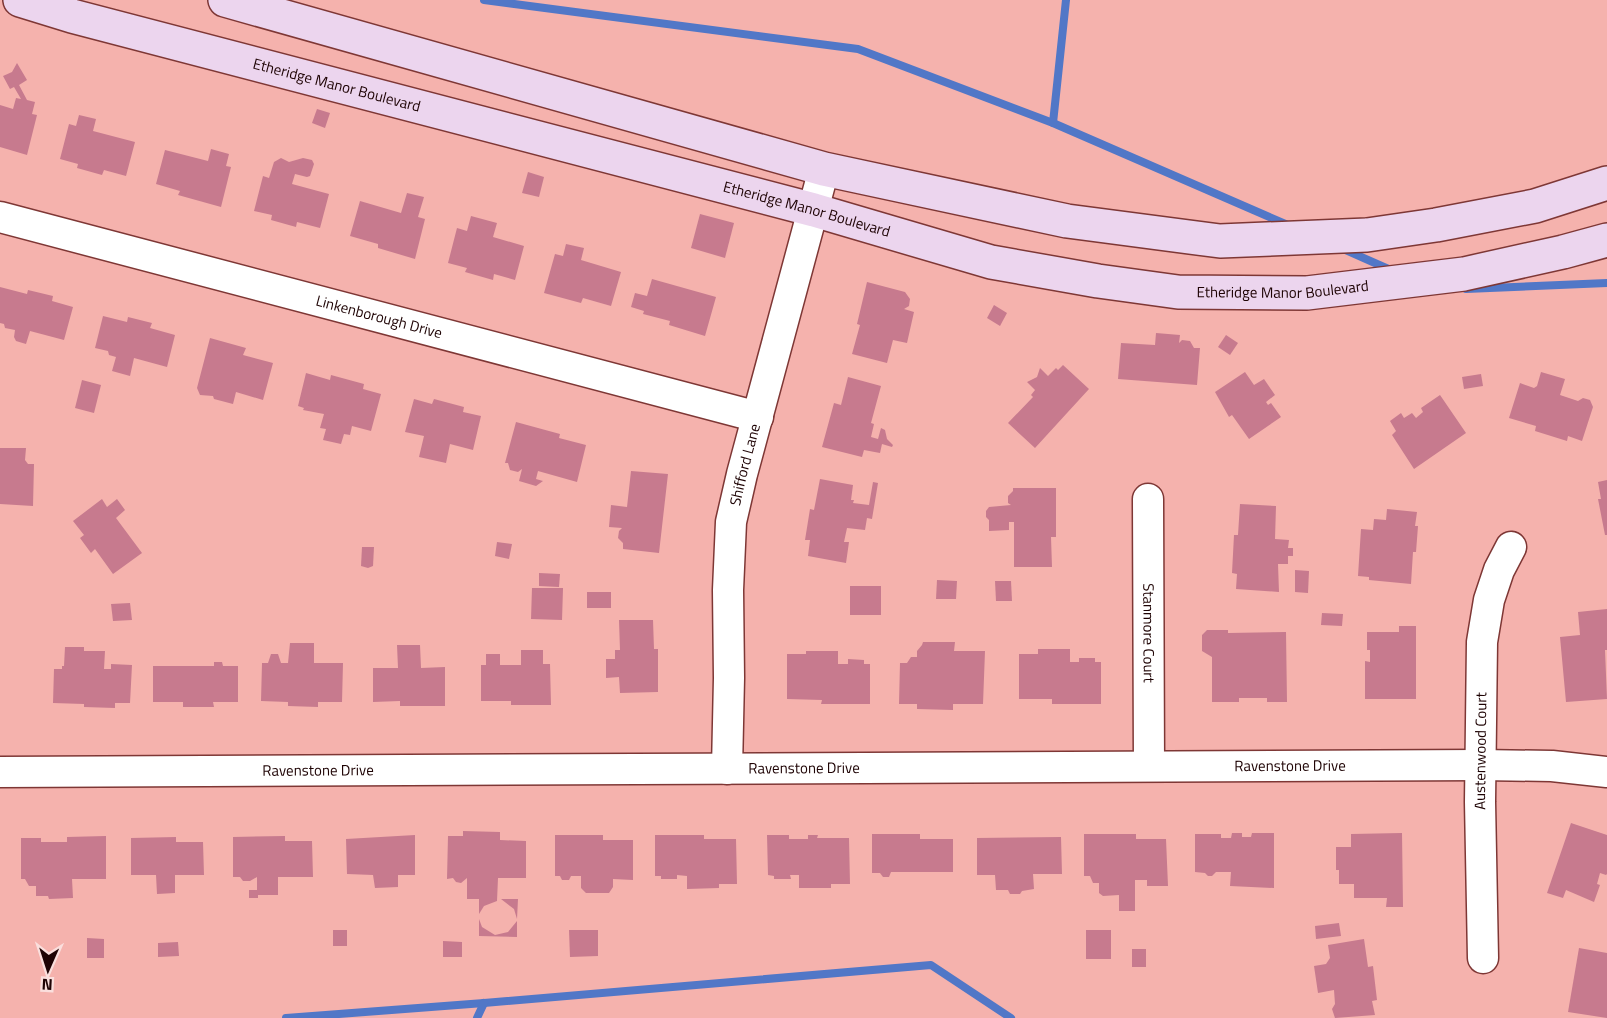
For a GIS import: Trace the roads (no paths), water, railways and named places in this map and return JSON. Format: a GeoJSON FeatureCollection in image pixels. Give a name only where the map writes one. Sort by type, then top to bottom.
{"type":"FeatureCollection","features":[{"type":"Feature","properties":{"kind":"main road","name":"Etheridge Manor Boulevard"},"geometry":{"type":"LineString","coordinates":[[20,0],[72,16],[814,210],[991,262],[1098,281],[1178,292],[1307,293],[1464,274],[1607,240]]}},
{"type":"Feature","properties":{"kind":"main road"},"geometry":{"type":"LineString","coordinates":[[225,0],[824,169],[1067,221],[1220,241],[1367,235],[1436,225],[1535,206],[1607,183]]}},
{"type":"Feature","properties":{"kind":"street","name":"Shifford Lane"},"geometry":{"type":"LineString","coordinates":[[727,769],[728,590],[732,522],[824,169]]}},
{"type":"Feature","properties":{"kind":"street","name":"Linkenborough Drive"},"geometry":{"type":"LineString","coordinates":[[0,216],[758,417]]}},
{"type":"Feature","properties":{"kind":"street","name":"Stanmore Court"},"geometry":{"type":"LineString","coordinates":[[1148,499],[1149,766]]}},
{"type":"Feature","properties":{"kind":"street","name":"Austenwood Court"},"geometry":{"type":"LineString","coordinates":[[1483,958],[1482,642],[1489,600],[1510,547]]}},
{"type":"Feature","properties":{"kind":"street","name":"Ravenstone Drive"},"geometry":{"type":"LineString","coordinates":[[0,772],[1481,765],[1552,766],[1607,772]]}},
{"type":"Feature","properties":{"kind":"waterway"},"geometry":{"type":"LineString","coordinates":[[484,0],[858,49],[1053,123],[1290,226]]}},
{"type":"Feature","properties":{"kind":"waterway"},"geometry":{"type":"LineString","coordinates":[[1053,123],[1066,0]]}},
{"type":"Feature","properties":{"kind":"waterway"},"geometry":{"type":"LineString","coordinates":[[1341,248],[1393,271]]}},
{"type":"Feature","properties":{"kind":"waterway"},"geometry":{"type":"LineString","coordinates":[[1466,289],[1607,283]]}},
{"type":"Feature","properties":{"kind":"waterway"},"geometry":{"type":"LineString","coordinates":[[286,1018],[931,965],[1011,1018]]}},
{"type":"Feature","properties":{"kind":"waterway"},"geometry":{"type":"LineString","coordinates":[[477,1018],[484,1003]]}}]}
